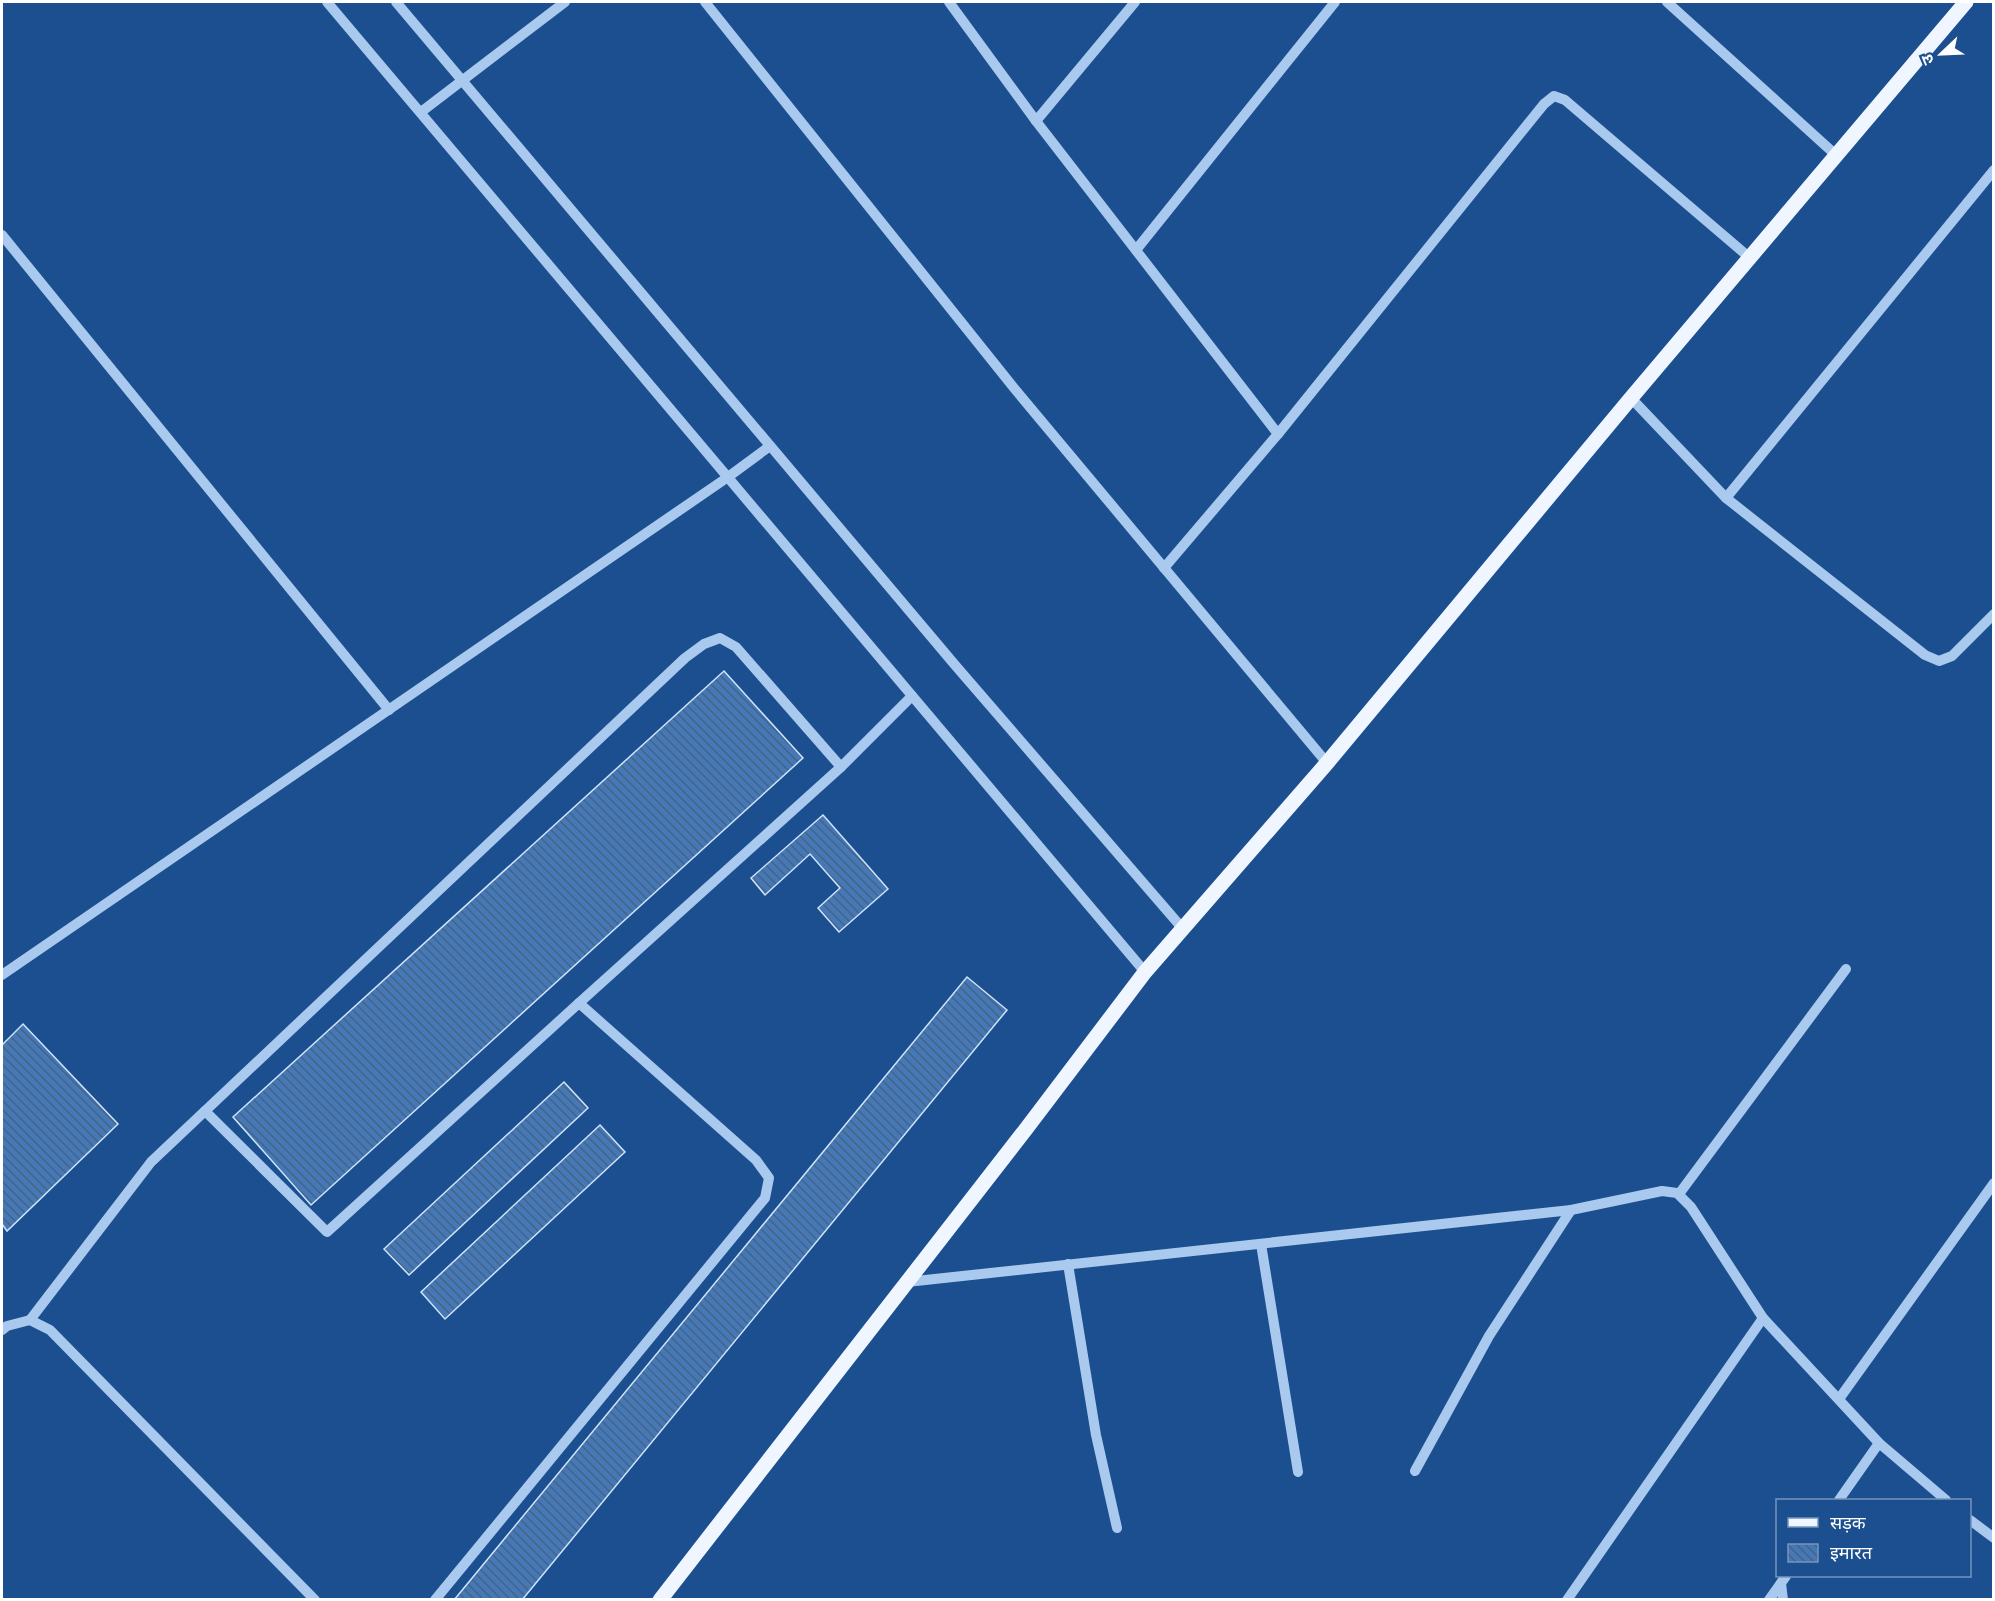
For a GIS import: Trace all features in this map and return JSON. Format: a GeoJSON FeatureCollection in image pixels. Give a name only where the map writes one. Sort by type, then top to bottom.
{"type":"FeatureCollection","features":[{"type":"Feature","properties":{"kind":"main road"},"geometry":{"type":"LineString","coordinates":[[660,1599],[1145,972],[1327,763],[1631,398],[1966,2]]}},
{"type":"Feature","properties":{"kind":"street"},"geometry":{"type":"LineString","coordinates":[[327,2],[1145,972]]}},
{"type":"Feature","properties":{"kind":"street"},"geometry":{"type":"LineString","coordinates":[[396,2],[955,665],[1183,929]]}},
{"type":"Feature","properties":{"kind":"street"},"geometry":{"type":"LineString","coordinates":[[421,112],[565,2]]}},
{"type":"Feature","properties":{"kind":"street"},"geometry":{"type":"LineString","coordinates":[[705,2],[1014,388],[1327,763]]}},
{"type":"Feature","properties":{"kind":"street"},"geometry":{"type":"LineString","coordinates":[[949,2],[1036,121],[1278,434]]}},
{"type":"Feature","properties":{"kind":"street"},"geometry":{"type":"LineString","coordinates":[[1036,121],[1135,2]]}},
{"type":"Feature","properties":{"kind":"street"},"geometry":{"type":"LineString","coordinates":[[1136,250],[1335,2]]}},
{"type":"Feature","properties":{"kind":"street"},"geometry":{"type":"LineString","coordinates":[[1667,2],[1837,156]]}},
{"type":"Feature","properties":{"kind":"street"},"geometry":{"type":"LineString","coordinates":[[1164,568],[1278,434],[1544,104],[1554,96],[1564,99],[1750,258]]}},
{"type":"Feature","properties":{"kind":"street"},"geometry":{"type":"LineString","coordinates":[[1726,498],[1994,170]]}},
{"type":"Feature","properties":{"kind":"street"},"geometry":{"type":"LineString","coordinates":[[2,235],[389,710]]}},
{"type":"Feature","properties":{"kind":"street"},"geometry":{"type":"LineString","coordinates":[[1631,398],[1726,498],[1924,655],[1939,661],[1952,656],[1994,614]]}},
{"type":"Feature","properties":{"kind":"street"},"geometry":{"type":"LineString","coordinates":[[2,973],[389,710],[770,446]]}},
{"type":"Feature","properties":{"kind":"street"},"geometry":{"type":"LineString","coordinates":[[2,1330],[7,1326],[30,1320],[151,1162],[685,658],[704,644],[720,638],[736,646],[841,767]]}},
{"type":"Feature","properties":{"kind":"street"},"geometry":{"type":"LineString","coordinates":[[205,1111],[327,1232],[841,767],[912,696]]}},
{"type":"Feature","properties":{"kind":"street"},"geometry":{"type":"LineString","coordinates":[[1679,1194],[1846,969]]}},
{"type":"Feature","properties":{"kind":"street"},"geometry":{"type":"LineString","coordinates":[[435,1599],[765,1198],[769,1178],[756,1160],[579,1003]]}},
{"type":"Feature","properties":{"kind":"street"},"geometry":{"type":"LineString","coordinates":[[1839,1399],[1994,1183]]}},
{"type":"Feature","properties":{"kind":"street"},"geometry":{"type":"LineString","coordinates":[[907,1282],[1571,1210],[1662,1191],[1679,1194],[1691,1207],[1763,1318],[1879,1443],[1945,1499]]}},
{"type":"Feature","properties":{"kind":"street"},"geometry":{"type":"LineString","coordinates":[[1415,1471],[1489,1336],[1571,1210]]}},
{"type":"Feature","properties":{"kind":"street"},"geometry":{"type":"LineString","coordinates":[[1261,1244],[1298,1472]]}},
{"type":"Feature","properties":{"kind":"street"},"geometry":{"type":"LineString","coordinates":[[1068,1264],[1096,1435],[1117,1528]]}},
{"type":"Feature","properties":{"kind":"street"},"geometry":{"type":"LineString","coordinates":[[1568,1599],[1763,1318]]}},
{"type":"Feature","properties":{"kind":"street"},"geometry":{"type":"LineString","coordinates":[[30,1320],[50,1330],[315,1599]]}},
{"type":"Feature","properties":{"kind":"street"},"geometry":{"type":"LineString","coordinates":[[1840,1499],[1879,1443]]}},
{"type":"Feature","properties":{"kind":"street"},"geometry":{"type":"LineString","coordinates":[[1971,1521],[1994,1538]]}},
{"type":"Feature","properties":{"kind":"street"},"geometry":{"type":"LineString","coordinates":[[1769,1599],[1783,1579]]}},
{"type":"Feature","properties":{"kind":"street"},"geometry":{"type":"LineString","coordinates":[[1783,1579],[1783,1599]]}},
{"type":"Feature","properties":{"kind":"building"},"geometry":{"type":"Polygon","coordinates":[[[724,671],[803,758],[311,1205],[233,1117],[724,671]]]}},
{"type":"Feature","properties":{"kind":"building"},"geometry":{"type":"Polygon","coordinates":[[[823,815],[888,889],[839,932],[818,908],[840,888],[810,854],[765,895],[751,878],[823,815]]]}},
{"type":"Feature","properties":{"kind":"building"},"geometry":{"type":"Polygon","coordinates":[[[967,977],[1007,1010],[522,1600],[454,1600],[967,977]]]}},
{"type":"Feature","properties":{"kind":"building"},"geometry":{"type":"Polygon","coordinates":[[[23,1024],[118,1124],[7,1231],[2,1224],[2,1045],[23,1024]]]}},
{"type":"Feature","properties":{"kind":"building"},"geometry":{"type":"Polygon","coordinates":[[[564,1082],[588,1108],[409,1275],[384,1249],[564,1082]]]}},
{"type":"Feature","properties":{"kind":"building"},"geometry":{"type":"Polygon","coordinates":[[[600,1125],[625,1152],[445,1319],[421,1292],[600,1125]]]}}]}
